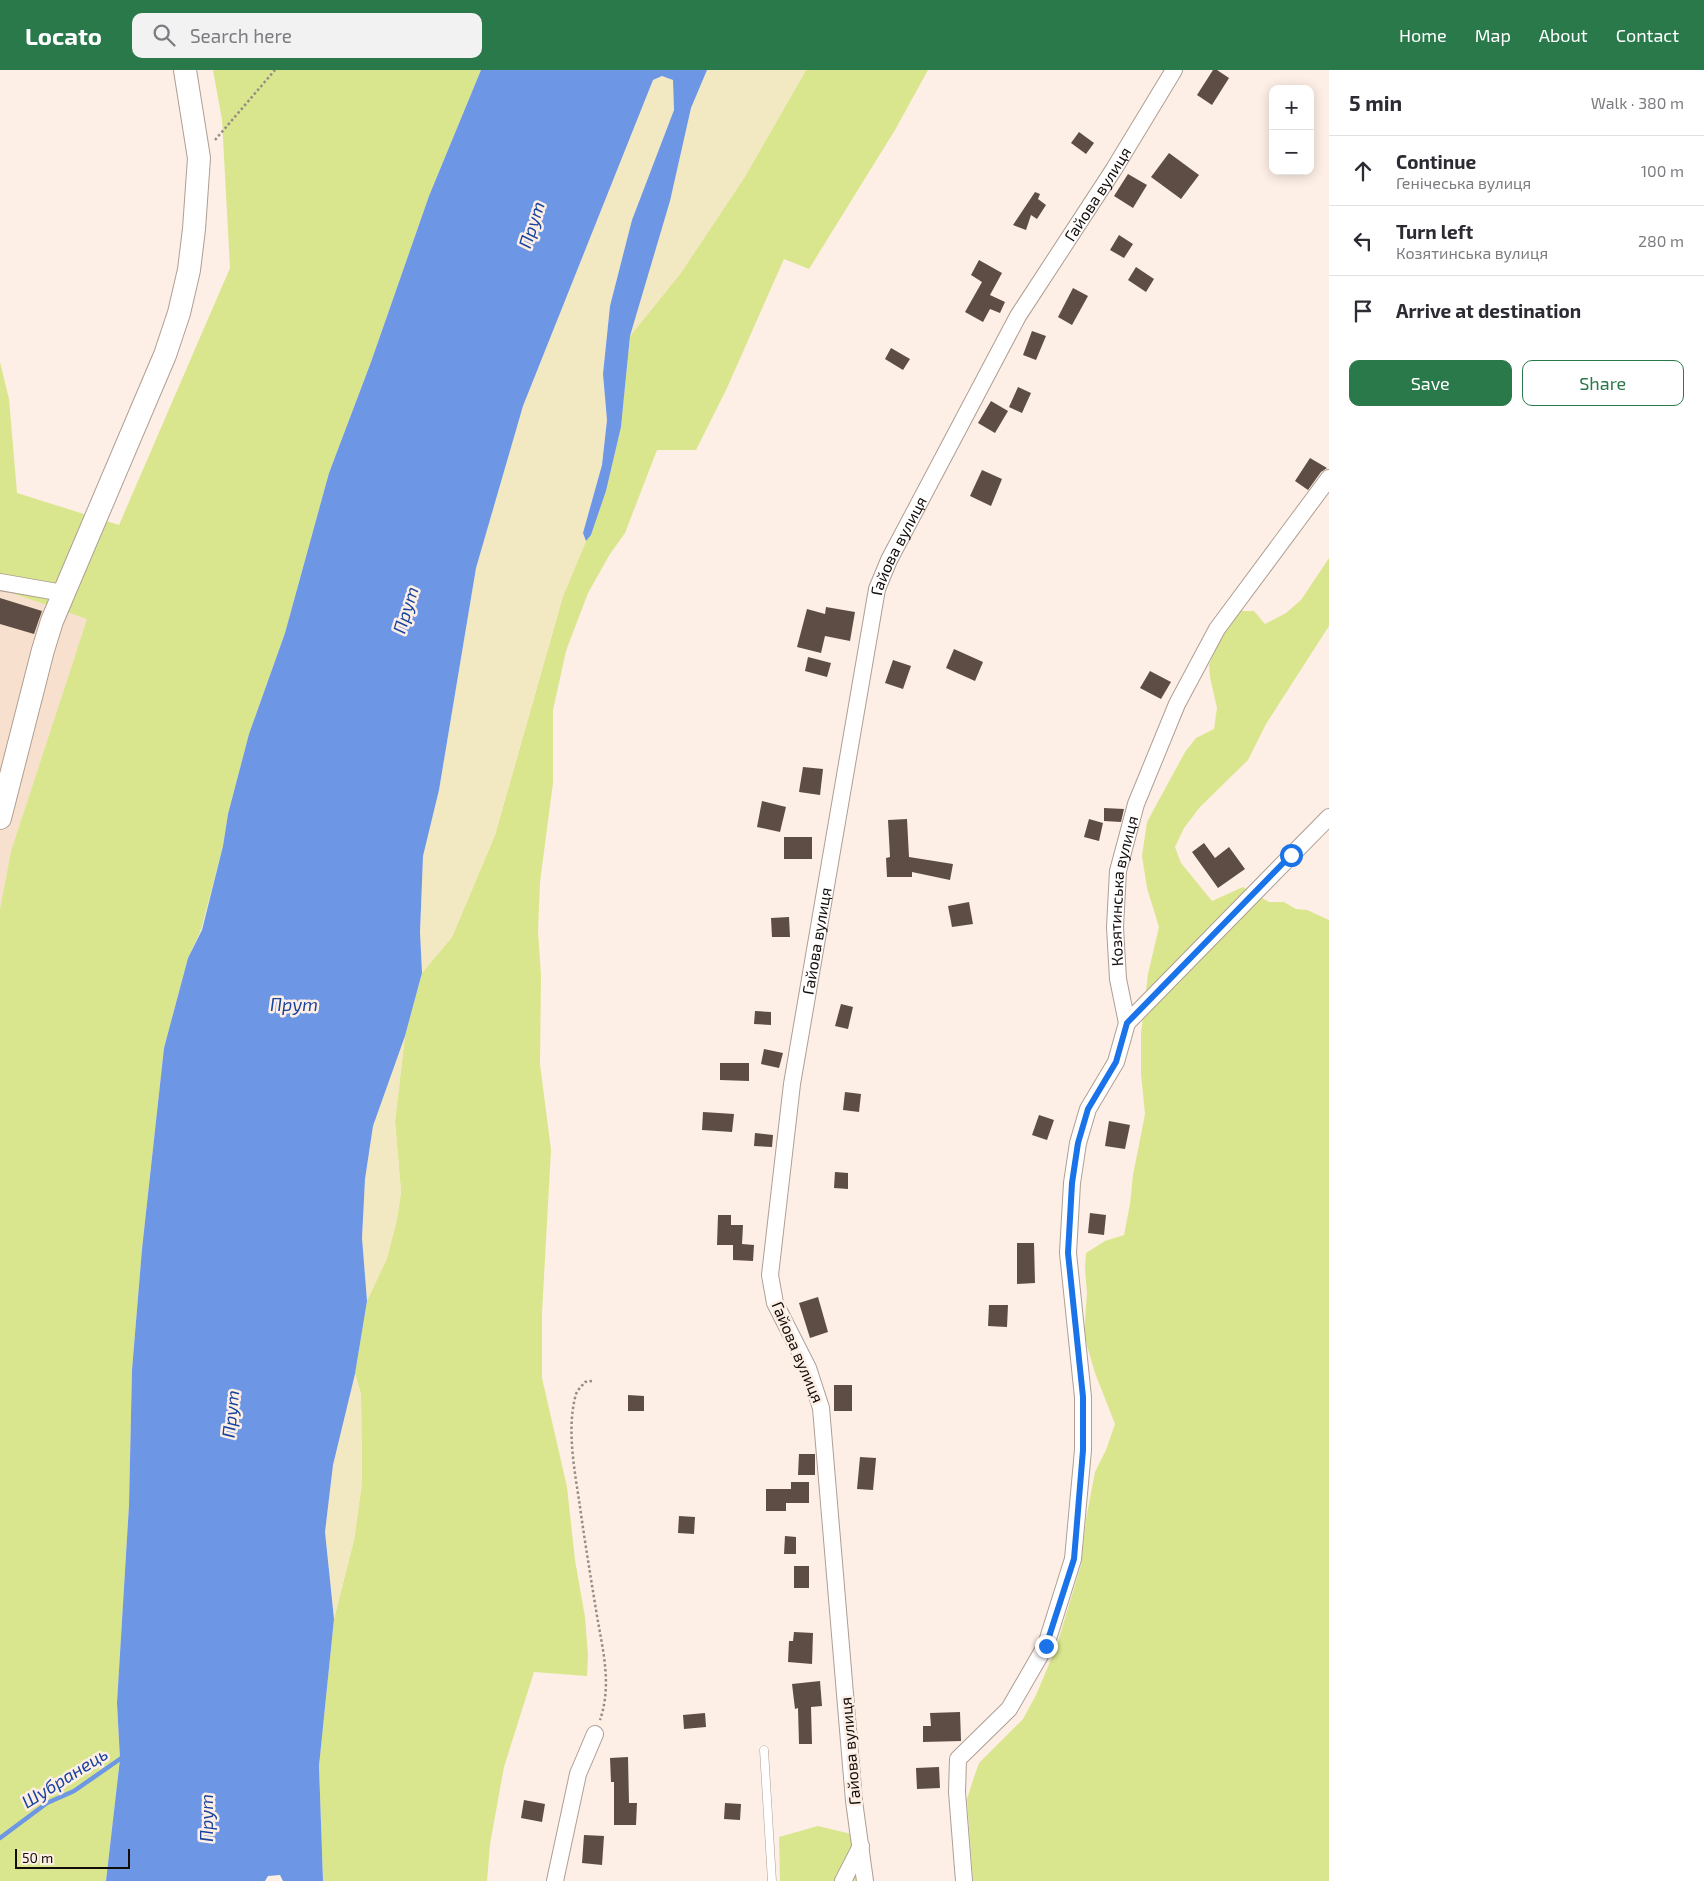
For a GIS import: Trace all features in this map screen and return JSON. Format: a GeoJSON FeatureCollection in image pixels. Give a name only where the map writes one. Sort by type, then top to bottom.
{"type":"FeatureCollection","features":[{"type":"Feature","properties":{"kind":"street"},"geometry":{"type":"LineString","coordinates":[[0,818],[43,650],[63,593],[165,355],[179,313],[189,270],[199,158],[185,70]]}},
{"type":"Feature","properties":{"kind":"street","name":"Гайова вулиця"},"geometry":{"type":"LineString","coordinates":[[865,1881],[854,1801],[821,1408],[808,1368],[775,1303],[770,1275],[792,1084],[877,589],[889,560],[1018,316],[1114,169],[1174,70]]}},
{"type":"Feature","properties":{"kind":"street","name":"Козятинська вулиця"},"geometry":{"type":"LineString","coordinates":[[964,1881],[958,1792],[958,1759],[1010,1709],[1046,1646],[1074,1559],[1083,1450],[1083,1397],[1068,1253],[1072,1183],[1078,1143],[1088,1109],[1116,1062],[1127,1023],[1118,979],[1115,927],[1118,871],[1136,804],[1177,704],[1217,629],[1329,478]]}},
{"type":"Feature","properties":{"kind":"street"},"geometry":{"type":"LineString","coordinates":[[0,582],[63,593]]}},
{"type":"Feature","properties":{"kind":"street"},"geometry":{"type":"LineString","coordinates":[[1127,1023],[1329,817]]}},
{"type":"Feature","properties":{"kind":"street"},"geometry":{"type":"LineString","coordinates":[[555,1881],[578,1774],[595,1734]]}},
{"type":"Feature","properties":{"kind":"street"},"geometry":{"type":"LineString","coordinates":[[843,1881],[861,1846]]}},
{"type":"Feature","properties":{"kind":"lane"},"geometry":{"type":"LineString","coordinates":[[764,1750],[772,1881]]}},
{"type":"Feature","properties":{"kind":"path"},"geometry":{"type":"LineString","coordinates":[[199,158],[275,70]]}},
{"type":"Feature","properties":{"kind":"path"},"geometry":{"type":"LineString","coordinates":[[592,1381],[585,1382],[577,1391],[571,1445],[587,1556],[605,1658],[604,1708],[595,1734]]}},
{"type":"Feature","properties":{"kind":"shaded area"},"geometry":{"type":"Polygon","coordinates":[[[0,589],[87,619],[11,851],[0,909],[0,589]]]}},
{"type":"Feature","properties":{"kind":"green space"},"geometry":{"type":"Polygon","coordinates":[[[213,70],[481,70],[429,196],[371,362],[329,473],[285,633],[249,734],[201,930],[188,958],[164,1048],[142,1249],[132,1370],[129,1505],[117,1703],[120,1759],[106,1881],[0,1881],[0,909],[11,851],[87,619],[0,589],[0,362],[9,399],[17,493],[119,525],[230,268],[222,120],[213,70]]]}},
{"type":"Feature","properties":{"kind":"green space"},"geometry":{"type":"Polygon","coordinates":[[[806,70],[928,70],[895,130],[809,269],[784,259],[727,388],[696,450],[657,450],[625,533],[610,554],[588,593],[566,651],[553,710],[553,783],[540,882],[538,931],[541,975],[540,1064],[551,1150],[542,1313],[542,1378],[567,1487],[575,1560],[585,1617],[588,1655],[587,1676],[534,1672],[504,1767],[490,1844],[487,1881],[323,1881],[319,1766],[334,1619],[354,1540],[362,1482],[361,1394],[355,1374],[367,1301],[387,1258],[397,1219],[401,1192],[395,1121],[405,1036],[422,973],[452,937],[495,835],[563,596],[586,541],[591,535],[606,491],[621,427],[630,336],[680,274],[744,178],[806,70]]]}},
{"type":"Feature","properties":{"kind":"green space"},"geometry":{"type":"Polygon","coordinates":[[[1329,558],[1329,626],[1266,724],[1248,760],[1200,807],[1184,828],[1175,847],[1181,863],[1212,901],[1243,887],[1269,902],[1284,902],[1296,909],[1307,910],[1329,920],[1329,1881],[973,1881],[967,1799],[979,1763],[1023,1719],[1036,1695],[1056,1648],[1081,1565],[1086,1519],[1095,1472],[1106,1450],[1115,1424],[1095,1373],[1084,1335],[1087,1293],[1085,1270],[1086,1253],[1105,1241],[1124,1235],[1145,1114],[1141,1074],[1141,1034],[1148,974],[1159,927],[1147,888],[1142,856],[1147,822],[1185,752],[1196,738],[1214,729],[1217,708],[1209,665],[1220,635],[1236,611],[1254,611],[1265,624],[1286,613],[1301,600],[1329,558]]]}},
{"type":"Feature","properties":{"kind":"green space"},"geometry":{"type":"Polygon","coordinates":[[[818,1826],[851,1834],[857,1881],[780,1881],[779,1837],[818,1826]]]}},
{"type":"Feature","properties":{"kind":"sand"},"geometry":{"type":"Polygon","coordinates":[[[707,70],[806,70],[744,178],[680,274],[630,336],[670,201],[691,108],[707,70]]]}},
{"type":"Feature","properties":{"kind":"sand"},"geometry":{"type":"Polygon","coordinates":[[[662,76],[673,79],[674,110],[632,220],[610,306],[603,374],[607,420],[602,465],[583,533],[586,541],[563,596],[495,835],[452,937],[422,973],[420,932],[423,856],[439,790],[476,568],[523,406],[653,80],[662,76]]]}},
{"type":"Feature","properties":{"kind":"sand"},"geometry":{"type":"Polygon","coordinates":[[[405,1036],[395,1121],[401,1192],[397,1219],[387,1258],[367,1301],[362,1238],[365,1179],[373,1126],[405,1036]]]}},
{"type":"Feature","properties":{"kind":"sand"},"geometry":{"type":"Polygon","coordinates":[[[355,1374],[361,1394],[362,1482],[354,1540],[334,1619],[325,1532],[333,1465],[355,1374]]]}},
{"type":"Feature","properties":{"kind":"water","name":"Прут"},"geometry":{"type":"Polygon","coordinates":[[[481,70],[707,70],[691,108],[670,201],[630,336],[621,427],[606,491],[591,535],[586,541],[583,533],[602,465],[607,420],[603,374],[610,306],[632,220],[674,110],[673,80],[662,76],[653,80],[523,406],[476,568],[439,790],[423,856],[420,932],[422,973],[405,1036],[373,1126],[365,1179],[362,1238],[367,1301],[355,1374],[333,1465],[325,1532],[334,1619],[319,1766],[323,1881],[283,1881],[280,1875],[268,1876],[265,1881],[106,1881],[120,1759],[117,1703],[129,1505],[132,1370],[142,1249],[164,1048],[188,958],[202,930],[223,846],[228,814],[249,734],[285,633],[329,473],[371,362],[429,196],[481,70]]]}},
{"type":"Feature","properties":{"kind":"building"},"geometry":{"type":"Polygon","coordinates":[[[1213,70],[1217,70],[1229,78],[1212,105],[1197,95],[1213,70]]]}},
{"type":"Feature","properties":{"kind":"building"},"geometry":{"type":"Polygon","coordinates":[[[1079,132],[1094,143],[1086,154],[1071,143],[1079,132]]]}},
{"type":"Feature","properties":{"kind":"building"},"geometry":{"type":"Polygon","coordinates":[[[1169,153],[1199,175],[1181,199],[1151,177],[1169,153]]]}},
{"type":"Feature","properties":{"kind":"building"},"geometry":{"type":"Polygon","coordinates":[[[1128,174],[1147,185],[1133,208],[1114,196],[1128,174]]]}},
{"type":"Feature","properties":{"kind":"building"},"geometry":{"type":"Polygon","coordinates":[[[1035,192],[1040,194],[1038,199],[1046,205],[1037,219],[1031,215],[1026,230],[1013,225],[1035,192]]]}},
{"type":"Feature","properties":{"kind":"building"},"geometry":{"type":"Polygon","coordinates":[[[1119,235],[1133,244],[1124,258],[1110,250],[1119,235]]]}},
{"type":"Feature","properties":{"kind":"building"},"geometry":{"type":"Polygon","coordinates":[[[979,260],[1002,273],[990,295],[1005,302],[1000,313],[990,309],[983,322],[965,312],[982,282],[971,275],[979,260]]]}},
{"type":"Feature","properties":{"kind":"building"},"geometry":{"type":"Polygon","coordinates":[[[1136,267],[1154,279],[1146,292],[1128,280],[1136,267]]]}},
{"type":"Feature","properties":{"kind":"building"},"geometry":{"type":"Polygon","coordinates":[[[1073,288],[1088,296],[1072,325],[1058,317],[1073,288]]]}},
{"type":"Feature","properties":{"kind":"building"},"geometry":{"type":"Polygon","coordinates":[[[1032,331],[1046,336],[1036,360],[1023,355],[1032,331]]]}},
{"type":"Feature","properties":{"kind":"building"},"geometry":{"type":"Polygon","coordinates":[[[891,348],[910,359],[903,370],[885,359],[891,348]]]}},
{"type":"Feature","properties":{"kind":"building"},"geometry":{"type":"Polygon","coordinates":[[[1018,387],[1031,393],[1022,413],[1009,407],[1018,387]]]}},
{"type":"Feature","properties":{"kind":"building"},"geometry":{"type":"Polygon","coordinates":[[[991,401],[1008,411],[995,433],[978,423],[991,401]]]}},
{"type":"Feature","properties":{"kind":"building"},"geometry":{"type":"Polygon","coordinates":[[[1310,458],[1327,468],[1321,472],[1308,490],[1295,481],[1310,458]]]}},
{"type":"Feature","properties":{"kind":"building"},"geometry":{"type":"Polygon","coordinates":[[[982,470],[1002,479],[991,506],[970,496],[982,470]]]}},
{"type":"Feature","properties":{"kind":"building"},"geometry":{"type":"Polygon","coordinates":[[[0,598],[42,611],[34,634],[0,624],[0,598]]]}},
{"type":"Feature","properties":{"kind":"building"},"geometry":{"type":"Polygon","coordinates":[[[826,607],[855,612],[850,641],[825,636],[821,653],[797,647],[807,609],[825,614],[826,607]]]}},
{"type":"Feature","properties":{"kind":"building"},"geometry":{"type":"Polygon","coordinates":[[[954,649],[983,662],[975,681],[946,668],[954,649]]]}},
{"type":"Feature","properties":{"kind":"building"},"geometry":{"type":"Polygon","coordinates":[[[808,657],[831,663],[827,677],[805,671],[808,657]]]}},
{"type":"Feature","properties":{"kind":"building"},"geometry":{"type":"Polygon","coordinates":[[[893,660],[911,666],[903,689],[885,683],[893,660]]]}},
{"type":"Feature","properties":{"kind":"building"},"geometry":{"type":"Polygon","coordinates":[[[1150,671],[1171,682],[1161,699],[1140,688],[1150,671]]]}},
{"type":"Feature","properties":{"kind":"building"},"geometry":{"type":"Polygon","coordinates":[[[803,767],[823,769],[820,795],[799,792],[803,767]]]}},
{"type":"Feature","properties":{"kind":"building"},"geometry":{"type":"Polygon","coordinates":[[[762,801],[786,807],[780,832],[757,827],[762,801]]]}},
{"type":"Feature","properties":{"kind":"building"},"geometry":{"type":"Polygon","coordinates":[[[1104,808],[1124,809],[1121,822],[1104,821],[1104,808]]]}},
{"type":"Feature","properties":{"kind":"building"},"geometry":{"type":"Polygon","coordinates":[[[907,819],[909,857],[953,864],[950,880],[912,872],[912,877],[887,877],[886,858],[890,857],[888,820],[907,819]]]}},
{"type":"Feature","properties":{"kind":"building"},"geometry":{"type":"Polygon","coordinates":[[[1089,819],[1103,823],[1099,841],[1084,837],[1089,819]]]}},
{"type":"Feature","properties":{"kind":"building"},"geometry":{"type":"Polygon","coordinates":[[[784,837],[812,837],[812,859],[784,859],[784,837]]]}},
{"type":"Feature","properties":{"kind":"building"},"geometry":{"type":"Polygon","coordinates":[[[1204,843],[1215,858],[1229,847],[1245,869],[1218,888],[1192,852],[1204,843]]]}},
{"type":"Feature","properties":{"kind":"building"},"geometry":{"type":"Polygon","coordinates":[[[969,902],[973,924],[952,927],[948,906],[969,902]]]}},
{"type":"Feature","properties":{"kind":"building"},"geometry":{"type":"Polygon","coordinates":[[[789,917],[790,937],[772,937],[771,918],[789,917]]]}},
{"type":"Feature","properties":{"kind":"building"},"geometry":{"type":"Polygon","coordinates":[[[841,1004],[853,1007],[848,1029],[835,1026],[841,1004]]]}},
{"type":"Feature","properties":{"kind":"building"},"geometry":{"type":"Polygon","coordinates":[[[755,1011],[771,1012],[771,1025],[754,1024],[755,1011]]]}},
{"type":"Feature","properties":{"kind":"building"},"geometry":{"type":"Polygon","coordinates":[[[764,1049],[783,1053],[779,1068],[761,1064],[764,1049]]]}},
{"type":"Feature","properties":{"kind":"building"},"geometry":{"type":"Polygon","coordinates":[[[720,1063],[749,1063],[749,1081],[720,1080],[720,1063]]]}},
{"type":"Feature","properties":{"kind":"building"},"geometry":{"type":"Polygon","coordinates":[[[845,1092],[861,1094],[859,1112],[843,1110],[845,1092]]]}},
{"type":"Feature","properties":{"kind":"building"},"geometry":{"type":"Polygon","coordinates":[[[703,1112],[734,1114],[732,1132],[702,1130],[703,1112]]]}},
{"type":"Feature","properties":{"kind":"building"},"geometry":{"type":"Polygon","coordinates":[[[1039,1115],[1054,1120],[1047,1140],[1032,1135],[1039,1115]]]}},
{"type":"Feature","properties":{"kind":"building"},"geometry":{"type":"Polygon","coordinates":[[[1109,1121],[1130,1125],[1125,1149],[1105,1146],[1109,1121]]]}},
{"type":"Feature","properties":{"kind":"building"},"geometry":{"type":"Polygon","coordinates":[[[755,1133],[773,1135],[772,1147],[754,1146],[755,1133]]]}},
{"type":"Feature","properties":{"kind":"building"},"geometry":{"type":"Polygon","coordinates":[[[835,1172],[848,1173],[848,1189],[834,1188],[835,1172]]]}},
{"type":"Feature","properties":{"kind":"building"},"geometry":{"type":"Polygon","coordinates":[[[1090,1213],[1106,1215],[1104,1235],[1088,1233],[1090,1213]]]}},
{"type":"Feature","properties":{"kind":"building"},"geometry":{"type":"Polygon","coordinates":[[[718,1215],[731,1215],[731,1225],[743,1225],[742,1244],[754,1245],[753,1261],[733,1260],[733,1245],[717,1245],[718,1215]]]}},
{"type":"Feature","properties":{"kind":"building"},"geometry":{"type":"Polygon","coordinates":[[[1017,1243],[1034,1243],[1035,1283],[1017,1284],[1017,1243]]]}},
{"type":"Feature","properties":{"kind":"building"},"geometry":{"type":"Polygon","coordinates":[[[818,1297],[828,1332],[810,1338],[799,1303],[818,1297]]]}},
{"type":"Feature","properties":{"kind":"building"},"geometry":{"type":"Polygon","coordinates":[[[989,1305],[1008,1305],[1007,1327],[988,1326],[989,1305]]]}},
{"type":"Feature","properties":{"kind":"building"},"geometry":{"type":"Polygon","coordinates":[[[834,1385],[852,1385],[852,1411],[834,1411],[834,1385]]]}},
{"type":"Feature","properties":{"kind":"building"},"geometry":{"type":"Polygon","coordinates":[[[628,1395],[644,1396],[644,1411],[628,1411],[628,1395]]]}},
{"type":"Feature","properties":{"kind":"building"},"geometry":{"type":"Polygon","coordinates":[[[799,1454],[815,1454],[815,1475],[798,1475],[799,1454]]]}},
{"type":"Feature","properties":{"kind":"building"},"geometry":{"type":"Polygon","coordinates":[[[860,1457],[876,1458],[873,1490],[857,1489],[860,1457]]]}},
{"type":"Feature","properties":{"kind":"building"},"geometry":{"type":"Polygon","coordinates":[[[791,1482],[809,1482],[809,1503],[786,1503],[786,1511],[766,1511],[766,1489],[791,1489],[791,1482]]]}},
{"type":"Feature","properties":{"kind":"building"},"geometry":{"type":"Polygon","coordinates":[[[679,1516],[695,1517],[694,1534],[678,1533],[679,1516]]]}},
{"type":"Feature","properties":{"kind":"building"},"geometry":{"type":"Polygon","coordinates":[[[785,1536],[796,1537],[796,1554],[784,1554],[785,1536]]]}},
{"type":"Feature","properties":{"kind":"building"},"geometry":{"type":"Polygon","coordinates":[[[794,1566],[809,1566],[809,1588],[794,1588],[794,1566]]]}},
{"type":"Feature","properties":{"kind":"building"},"geometry":{"type":"Polygon","coordinates":[[[794,1632],[813,1633],[812,1664],[788,1662],[789,1641],[793,1641],[794,1632]]]}},
{"type":"Feature","properties":{"kind":"building"},"geometry":{"type":"Polygon","coordinates":[[[820,1681],[822,1706],[811,1707],[812,1744],[799,1744],[798,1708],[795,1709],[792,1684],[820,1681]]]}},
{"type":"Feature","properties":{"kind":"building"},"geometry":{"type":"Polygon","coordinates":[[[960,1712],[961,1741],[923,1742],[923,1726],[931,1726],[930,1713],[960,1712]]]}},
{"type":"Feature","properties":{"kind":"building"},"geometry":{"type":"Polygon","coordinates":[[[705,1713],[706,1727],[684,1729],[683,1715],[705,1713]]]}},
{"type":"Feature","properties":{"kind":"building"},"geometry":{"type":"Polygon","coordinates":[[[628,1757],[629,1803],[637,1803],[636,1825],[614,1825],[614,1782],[611,1782],[610,1758],[628,1757]]]}},
{"type":"Feature","properties":{"kind":"building"},"geometry":{"type":"Polygon","coordinates":[[[939,1767],[940,1788],[917,1789],[916,1768],[939,1767]]]}},
{"type":"Feature","properties":{"kind":"building"},"geometry":{"type":"Polygon","coordinates":[[[524,1800],[545,1804],[542,1822],[521,1818],[524,1800]]]}},
{"type":"Feature","properties":{"kind":"building"},"geometry":{"type":"Polygon","coordinates":[[[725,1803],[741,1804],[740,1820],[724,1819],[725,1803]]]}},
{"type":"Feature","properties":{"kind":"building"},"geometry":{"type":"Polygon","coordinates":[[[584,1835],[604,1836],[602,1865],[582,1863],[584,1835]]]}},
{"type":"Feature","properties":{"kind":"waterway","name":"Шубранець"},"geometry":{"type":"LineString","coordinates":[[0,1838],[47,1803],[74,1791],[120,1759],[125,1758]]}},
{"type":"Feature","properties":{"kind":"route"},"geometry":{"type":"LineString","coordinates":[[1046,1646],[1074,1559],[1083,1450],[1083,1397],[1068,1253],[1072,1183],[1078,1143],[1088,1109],[1116,1062],[1127,1023],[1291,855]]}}]}
